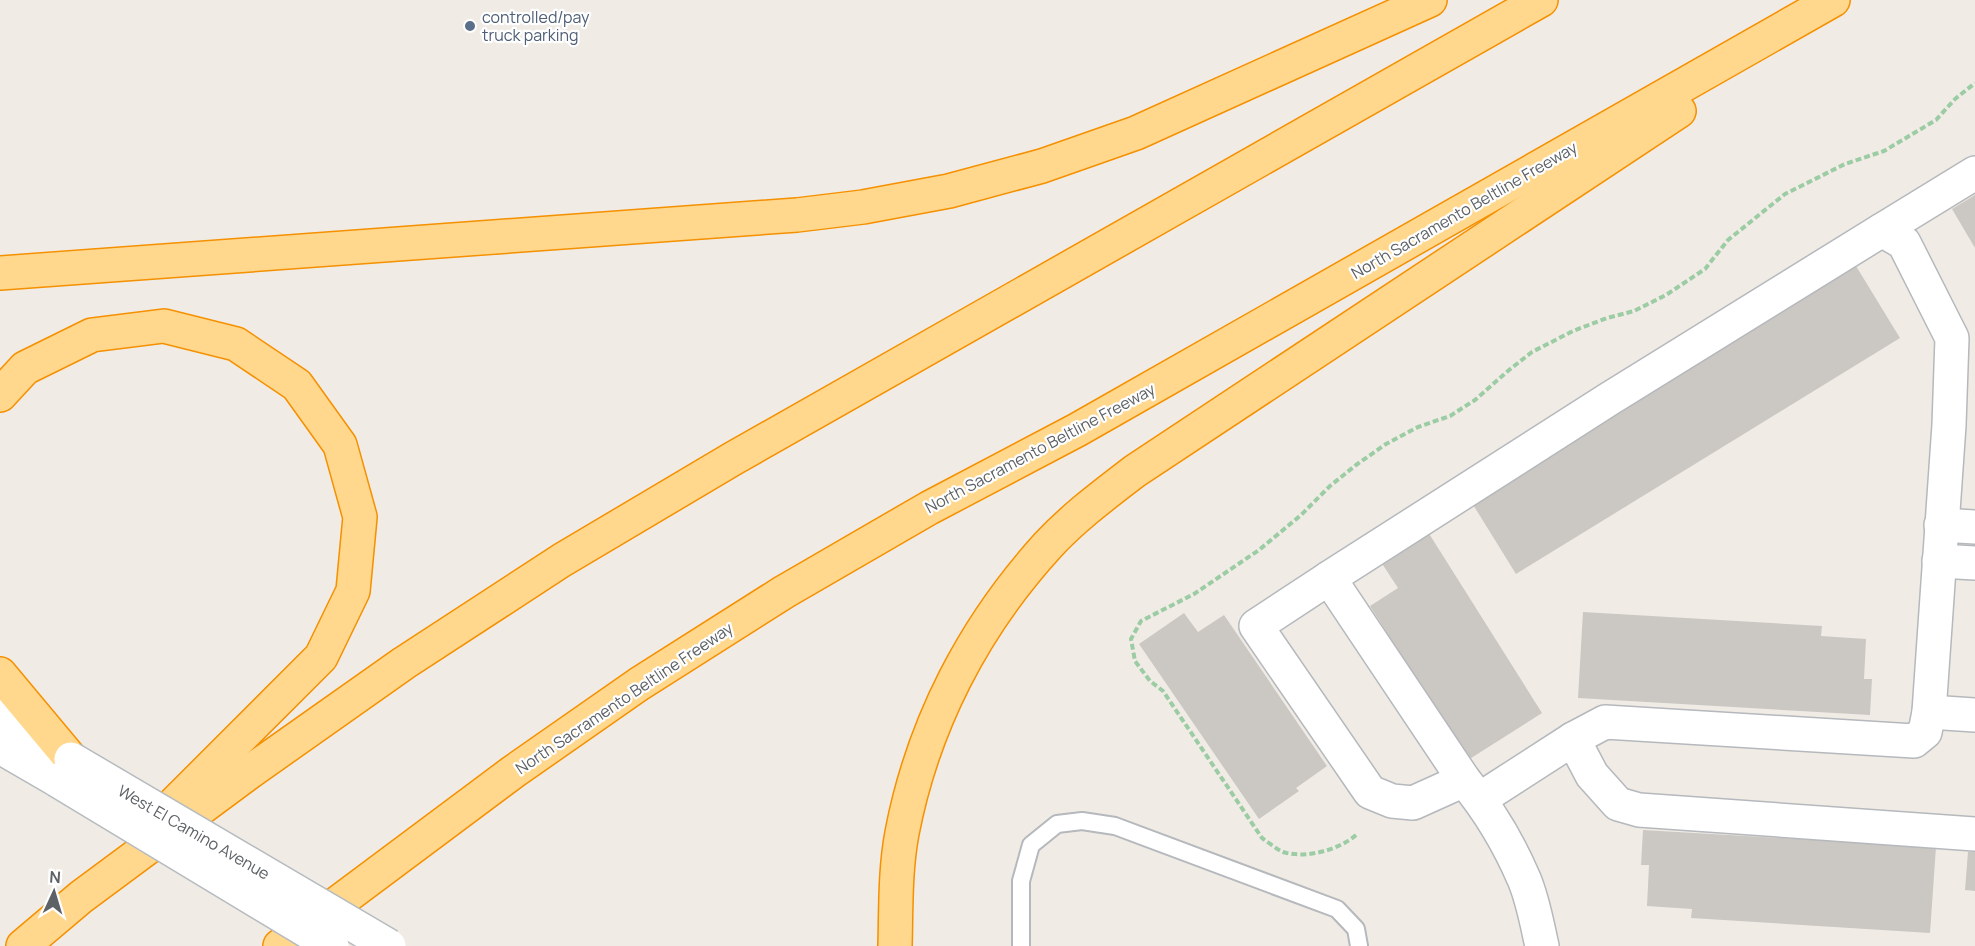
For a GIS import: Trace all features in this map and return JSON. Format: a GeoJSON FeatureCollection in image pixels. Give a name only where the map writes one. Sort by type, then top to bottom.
{"type":"FeatureCollection","features":[{"type":"Feature","properties":{"kind":"highway"},"geometry":{"type":"LineString","coordinates":[[0,273],[797,215],[863,207],[949,191],[1042,166],[1136,133],[1430,0]]}},
{"type":"Feature","properties":{"kind":"highway"},"geometry":{"type":"LineString","coordinates":[[24,946],[81,897],[251,771],[404,663],[562,560],[734,458],[1541,0]]}},
{"type":"Feature","properties":{"kind":"highway","name":"North Sacramento Beltline Freeway"},"geometry":{"type":"LineString","coordinates":[[280,946],[513,772],[639,684],[784,592],[929,507],[1077,430],[1833,0]]}},
{"type":"Feature","properties":{"kind":"highway"},"geometry":{"type":"LineString","coordinates":[[895,946],[898,866],[902,833],[918,765],[944,698],[966,655],[1004,597],[1050,543],[1097,500],[1135,471],[1846,0]]}},
{"type":"Feature","properties":{"kind":"highway"},"geometry":{"type":"LineString","coordinates":[[0,395],[25,368],[92,334],[164,326],[236,344],[297,385],[340,446],[360,517],[353,591],[321,657],[81,897]]}},
{"type":"Feature","properties":{"kind":"highway"},"geometry":{"type":"LineString","coordinates":[[0,674],[64,770]]}},
{"type":"Feature","properties":{"kind":"street"},"geometry":{"type":"LineString","coordinates":[[1882,230],[1904,243],[1952,338],[1949,425],[1929,712],[1925,732],[1914,741],[1605,722],[1472,789],[1413,803],[1392,801],[1370,792],[1256,626],[1599,405],[1882,230],[1975,173]]}},
{"type":"Feature","properties":{"kind":"street"},"geometry":{"type":"LineString","coordinates":[[1941,525],[1975,527]]}},
{"type":"Feature","properties":{"kind":"street"},"geometry":{"type":"LineString","coordinates":[[1939,561],[1975,563]]}},
{"type":"Feature","properties":{"kind":"street"},"geometry":{"type":"LineString","coordinates":[[1329,578],[1472,789],[1524,879],[1542,946]]}},
{"type":"Feature","properties":{"kind":"street"},"geometry":{"type":"LineString","coordinates":[[1929,712],[1975,715]]}},
{"type":"Feature","properties":{"kind":"street","name":"West El Camino Avenue"},"geometry":{"type":"LineString","coordinates":[[0,716],[64,770],[332,946]]}},
{"type":"Feature","properties":{"kind":"street"},"geometry":{"type":"LineString","coordinates":[[1573,739],[1592,775],[1618,804],[1639,810],[1975,834]]}},
{"type":"Feature","properties":{"kind":"street","name":"West El Camino Avenue"},"geometry":{"type":"LineString","coordinates":[[0,747],[64,770],[388,946]]}},
{"type":"Feature","properties":{"kind":"lane"},"geometry":{"type":"LineString","coordinates":[[1021,946],[1021,881],[1031,845],[1057,824],[1082,821],[1115,826],[1337,909],[1356,929],[1359,946]]}},
{"type":"Feature","properties":{"kind":"building"},"geometry":{"type":"Polygon","coordinates":[[[1975,195],[1975,248],[1952,209],[1975,195]]]}},
{"type":"Feature","properties":{"kind":"building"},"geometry":{"type":"Polygon","coordinates":[[[1856,266],[1900,338],[1516,574],[1472,503],[1856,266]]]}},
{"type":"Feature","properties":{"kind":"building"},"geometry":{"type":"Polygon","coordinates":[[[1428,532],[1542,713],[1468,760],[1370,606],[1398,588],[1381,562],[1428,532]]]}},
{"type":"Feature","properties":{"kind":"building"},"geometry":{"type":"Polygon","coordinates":[[[1583,612],[1822,626],[1821,636],[1866,639],[1864,679],[1872,679],[1870,715],[1578,698],[1583,612]]]}},
{"type":"Feature","properties":{"kind":"building"},"geometry":{"type":"Polygon","coordinates":[[[1184,613],[1198,632],[1224,615],[1327,766],[1296,788],[1299,791],[1259,819],[1139,644],[1184,613]]]}},
{"type":"Feature","properties":{"kind":"building"},"geometry":{"type":"Polygon","coordinates":[[[1643,830],[1936,847],[1930,933],[1691,918],[1692,909],[1647,906],[1649,865],[1641,865],[1643,830]]]}},
{"type":"Feature","properties":{"kind":"building"},"geometry":{"type":"Polygon","coordinates":[[[1968,852],[1975,852],[1975,891],[1965,890],[1968,852]]]}},
{"type":"Feature","properties":{"kind":"place","name":"controlled/pay truck parking"},"geometry":{"type":"Point","coordinates":[470,26]}}]}
